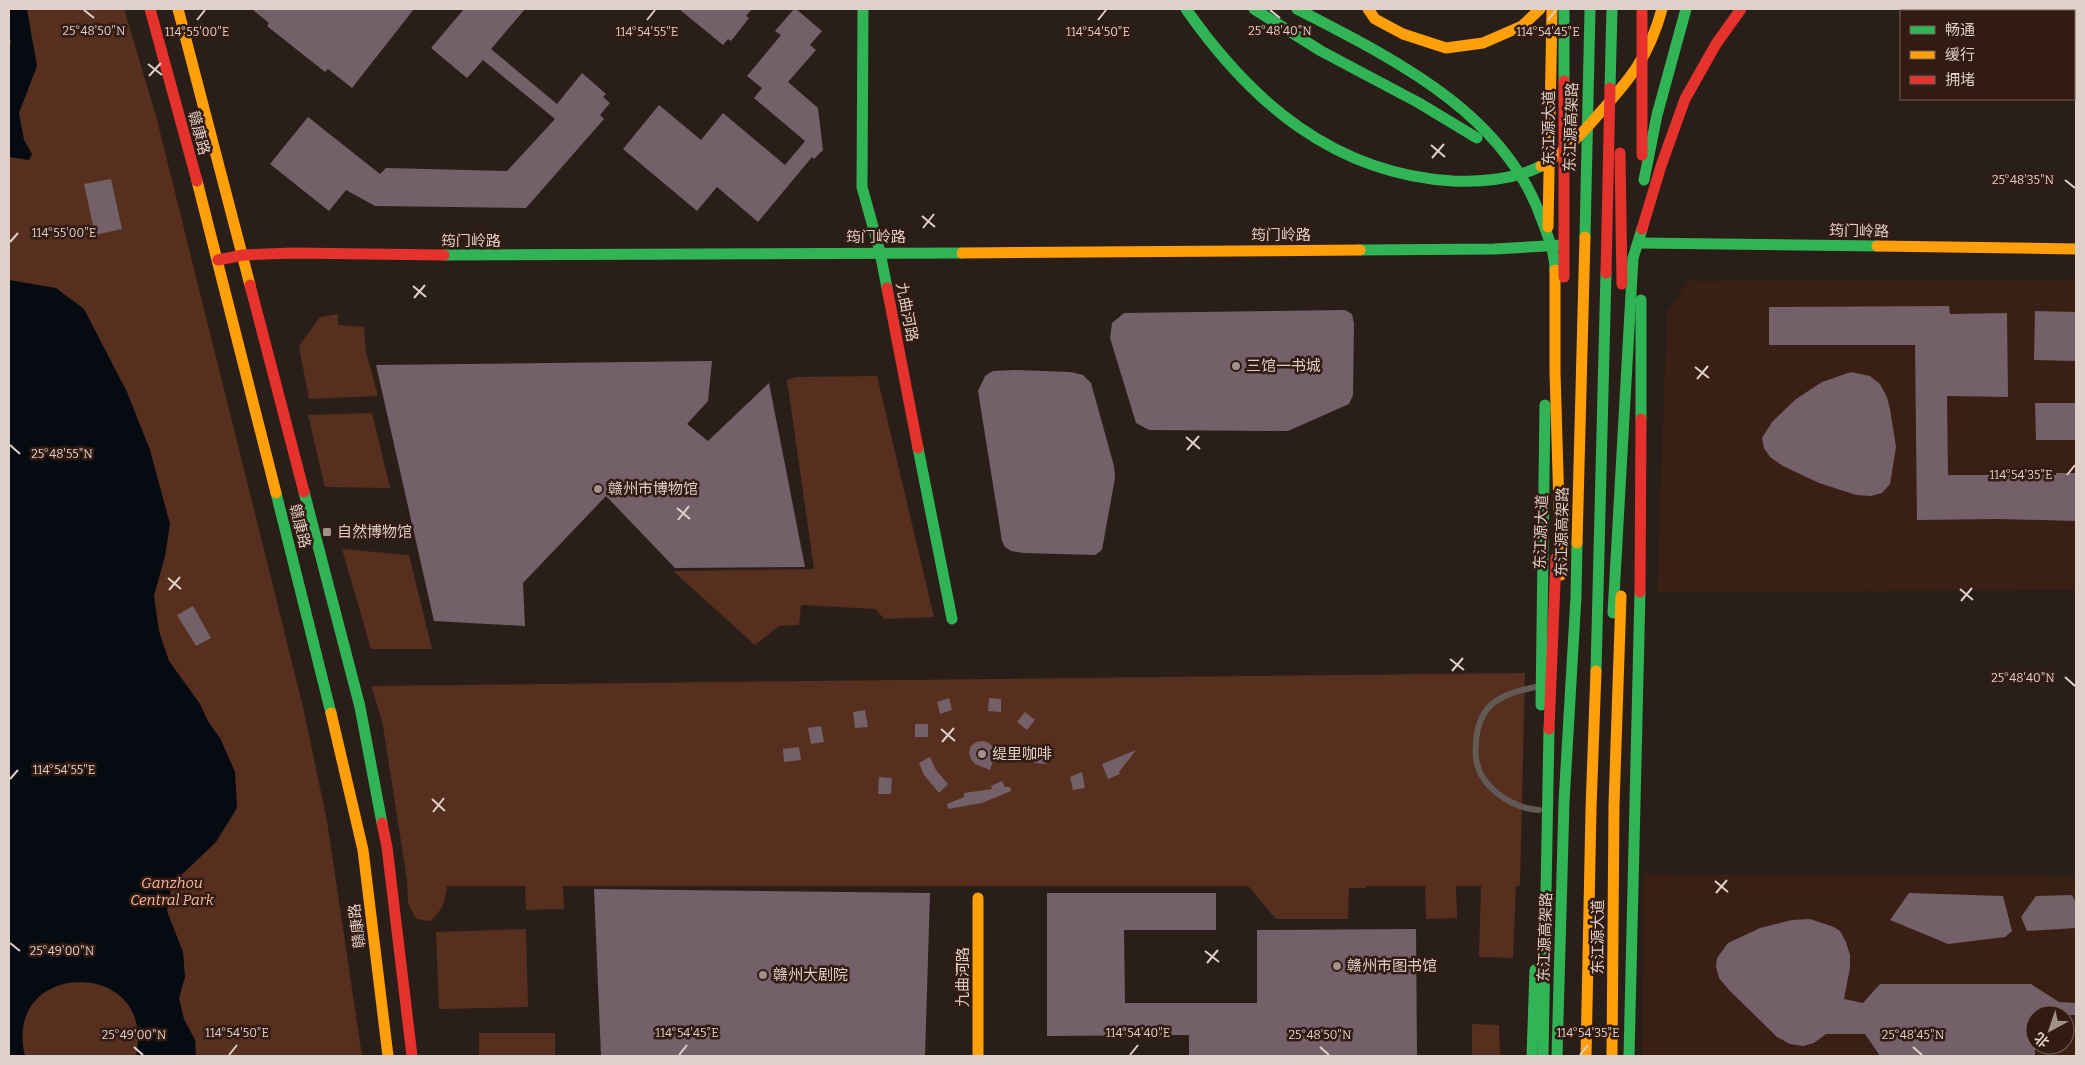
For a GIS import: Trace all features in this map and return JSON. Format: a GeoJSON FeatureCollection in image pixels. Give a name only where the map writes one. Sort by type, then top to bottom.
{"type":"FeatureCollection","features":[{"type":"Feature","properties":{"kind":"main road","name":"赣康路"},"geometry":{"type":"LineString","coordinates":[[150,9],[218,260],[349,782],[363,850],[388,1056]]}},
{"type":"Feature","properties":{"kind":"main road","name":"赣康路"},"geometry":{"type":"LineString","coordinates":[[178,9],[357,697],[375,778],[387,847],[412,1056]]}},
{"type":"Feature","properties":{"kind":"main road","name":"九曲河路"},"geometry":{"type":"LineString","coordinates":[[863,9],[862,187],[880,252],[952,619]]}},
{"type":"Feature","properties":{"kind":"main road"},"geometry":{"type":"LineString","coordinates":[[1186,9],[1229,64],[1273,108],[1328,146],[1385,171],[1441,180],[1485,182],[1540,168],[1573,143],[1637,69],[1656,31],[1662,9]]}},
{"type":"Feature","properties":{"kind":"main road"},"geometry":{"type":"LineString","coordinates":[[1254,9],[1328,55],[1367,77],[1419,102],[1475,136],[1538,207]]}},
{"type":"Feature","properties":{"kind":"main road"},"geometry":{"type":"LineString","coordinates":[[1297,9],[1373,49],[1434,86],[1501,146],[1521,176],[1538,207],[1555,258],[1564,802]]}},
{"type":"Feature","properties":{"kind":"main road"},"geometry":{"type":"LineString","coordinates":[[1368,9],[1375,19],[1403,34],[1446,48],[1484,43],[1522,26],[1540,9]]}},
{"type":"Feature","properties":{"kind":"main road"},"geometry":{"type":"LineString","coordinates":[[1532,1056],[1539,810],[1552,9]]}},
{"type":"Feature","properties":{"kind":"main road","name":"东江源大道"},"geometry":{"type":"LineString","coordinates":[[1543,1056],[1547,772],[1555,587],[1565,244],[1564,9]]}},
{"type":"Feature","properties":{"kind":"main road","name":"东江源高架路"},"geometry":{"type":"LineString","coordinates":[[1557,1055],[1564,802],[1576,597],[1590,9]]}},
{"type":"Feature","properties":{"kind":"main road"},"geometry":{"type":"LineString","coordinates":[[1586,1053],[1591,809],[1600,595],[1612,9]]}},
{"type":"Feature","properties":{"kind":"main road","name":"东江源大道"},"geometry":{"type":"LineString","coordinates":[[1612,1056],[1614,805],[1621,593],[1624,404],[1619,9]]}},
{"type":"Feature","properties":{"kind":"main road"},"geometry":{"type":"LineString","coordinates":[[1629,1056],[1640,607],[1642,9]]}},
{"type":"Feature","properties":{"kind":"main road"},"geometry":{"type":"LineString","coordinates":[[1591,809],[1616,593],[1632,258],[1649,152],[1686,9]]}},
{"type":"Feature","properties":{"kind":"main road"},"geometry":{"type":"LineString","coordinates":[[1632,258],[1661,166],[1685,99],[1716,44],[1741,9]]}},
{"type":"Feature","properties":{"kind":"main road","name":"筠门岭路"},"geometry":{"type":"LineString","coordinates":[[1641,243],[2076,249]]}},
{"type":"Feature","properties":{"kind":"main road","name":"筠门岭路"},"geometry":{"type":"LineString","coordinates":[[218,260],[243,255],[293,253],[478,256],[1484,249],[1565,244]]}},
{"type":"Feature","properties":{"kind":"main road","name":"九曲河路"},"geometry":{"type":"LineString","coordinates":[[978,898],[978,1056]]}},
{"type":"Feature","properties":{"kind":"lane"},"geometry":{"type":"LineString","coordinates":[[1539,810],[1528,809],[1506,799],[1494,791],[1484,779],[1476,758],[1476,729],[1490,707],[1514,691],[1541,686]]}},
{"type":"Feature","properties":{"kind":"shaded area"},"geometry":{"type":"Polygon","coordinates":[[[9,9],[27,9],[37,66],[19,113],[24,140],[32,154],[29,160],[9,157],[9,53],[11,41],[9,37],[9,9]]]}},
{"type":"Feature","properties":{"kind":"shaded area"},"geometry":{"type":"Polygon","coordinates":[[[9,280],[56,288],[84,309],[127,392],[150,450],[170,524],[165,556],[154,596],[159,631],[169,661],[200,704],[209,723],[220,738],[235,772],[237,808],[216,842],[172,884],[167,911],[183,952],[185,977],[179,998],[184,1019],[195,1040],[196,1056],[136,1056],[137,1024],[125,1000],[104,987],[80,982],[55,987],[35,1001],[24,1024],[25,1056],[9,1056],[9,280]]]}},
{"type":"Feature","properties":{"kind":"shaded area"},"geometry":{"type":"Polygon","coordinates":[[[2076,280],[2076,590],[1657,592],[1667,312],[1688,281],[2076,280]]]}},
{"type":"Feature","properties":{"kind":"shaded area"},"geometry":{"type":"Polygon","coordinates":[[[1644,874],[2076,877],[2076,1056],[1642,1056],[1644,874]]]}},
{"type":"Feature","properties":{"kind":"green space","name":"Ganzhou Central Park"},"geometry":{"type":"Polygon","coordinates":[[[9,9],[124,9],[156,116],[303,707],[327,821],[362,1056],[9,1056],[9,9]]]}},
{"type":"Feature","properties":{"kind":"green space"},"geometry":{"type":"Polygon","coordinates":[[[338,314],[338,325],[364,327],[366,352],[378,396],[309,399],[299,346],[320,317],[338,314]]]}},
{"type":"Feature","properties":{"kind":"green space"},"geometry":{"type":"Polygon","coordinates":[[[877,376],[934,617],[884,619],[876,609],[801,605],[799,625],[779,626],[755,645],[673,571],[814,569],[787,380],[797,377],[877,376]]]}},
{"type":"Feature","properties":{"kind":"green space"},"geometry":{"type":"Polygon","coordinates":[[[372,413],[390,488],[325,487],[308,415],[372,413]]]}},
{"type":"Feature","properties":{"kind":"green space"},"geometry":{"type":"Polygon","coordinates":[[[342,549],[409,555],[432,649],[371,649],[342,549]]]}},
{"type":"Feature","properties":{"kind":"green space"},"geometry":{"type":"Polygon","coordinates":[[[1525,673],[1520,886],[1516,886],[1513,958],[1479,957],[1481,886],[1456,886],[1457,918],[1426,919],[1425,886],[1366,886],[1366,888],[1349,888],[1348,919],[1276,919],[1248,886],[563,886],[564,909],[526,910],[525,886],[447,886],[443,905],[435,917],[431,921],[416,919],[408,903],[407,880],[382,720],[371,686],[1525,673]]]}},
{"type":"Feature","properties":{"kind":"green space"},"geometry":{"type":"Polygon","coordinates":[[[526,929],[528,1007],[439,1009],[436,932],[526,929]]]}},
{"type":"Feature","properties":{"kind":"green space"},"geometry":{"type":"Polygon","coordinates":[[[1472,1024],[1499,1025],[1500,1056],[1472,1056],[1472,1024]]]}},
{"type":"Feature","properties":{"kind":"green space"},"geometry":{"type":"Polygon","coordinates":[[[479,1033],[555,1033],[555,1056],[479,1056],[479,1033]]]}},
{"type":"Feature","properties":{"kind":"building"},"geometry":{"type":"Polygon","coordinates":[[[252,9],[414,9],[352,88],[328,69],[325,72],[267,26],[269,23],[252,9]]]}},
{"type":"Feature","properties":{"kind":"building"},"geometry":{"type":"Polygon","coordinates":[[[464,9],[525,9],[491,49],[557,104],[582,73],[606,94],[603,97],[610,103],[600,115],[604,119],[526,208],[375,206],[346,190],[329,211],[270,164],[308,117],[380,174],[386,168],[507,171],[555,119],[483,60],[467,78],[431,48],[464,9]]]}},
{"type":"Feature","properties":{"kind":"building"},"geometry":{"type":"Polygon","coordinates":[[[679,9],[752,9],[746,16],[749,18],[731,41],[728,39],[723,45],[679,9]]]}},
{"type":"Feature","properties":{"kind":"building"},"geometry":{"type":"Polygon","coordinates":[[[794,9],[822,31],[810,45],[816,50],[788,82],[818,108],[823,150],[814,159],[812,157],[758,222],[717,187],[697,211],[623,149],[659,105],[701,140],[723,113],[785,165],[805,141],[754,98],[762,88],[747,76],[781,35],[775,31],[794,9]]]}},
{"type":"Feature","properties":{"kind":"building"},"geometry":{"type":"Polygon","coordinates":[[[111,179],[122,229],[95,235],[84,184],[111,179]]]}},
{"type":"Feature","properties":{"kind":"building"},"geometry":{"type":"Polygon","coordinates":[[[1949,306],[1950,314],[2007,313],[2008,397],[1947,396],[1948,475],[2056,475],[2056,473],[2076,473],[2076,521],[1999,519],[1917,520],[1915,345],[1769,345],[1769,307],[1949,306]]]}},
{"type":"Feature","properties":{"kind":"building","name":"三馆一书城"},"geometry":{"type":"Polygon","coordinates":[[[1345,310],[1352,314],[1354,324],[1353,395],[1349,404],[1288,431],[1149,430],[1136,423],[1110,338],[1112,323],[1124,313],[1345,310]]]}},
{"type":"Feature","properties":{"kind":"building"},"geometry":{"type":"Polygon","coordinates":[[[2035,311],[2076,312],[2076,361],[2034,360],[2035,311]]]}},
{"type":"Feature","properties":{"kind":"building"},"geometry":{"type":"Polygon","coordinates":[[[712,361],[708,401],[687,424],[708,441],[769,383],[805,567],[675,568],[606,496],[523,583],[525,626],[434,621],[376,365],[712,361]]]}},
{"type":"Feature","properties":{"kind":"building"},"geometry":{"type":"Polygon","coordinates":[[[993,371],[1071,372],[1083,375],[1091,383],[1114,466],[1115,478],[1102,550],[1095,555],[1023,553],[1011,551],[1005,547],[1002,541],[978,391],[985,376],[993,371]]]}},
{"type":"Feature","properties":{"kind":"building"},"geometry":{"type":"Polygon","coordinates":[[[1851,372],[1870,376],[1880,384],[1887,397],[1890,409],[1896,447],[1890,484],[1882,493],[1871,496],[1856,495],[1819,483],[1783,466],[1770,457],[1764,448],[1762,438],[1772,422],[1796,399],[1822,382],[1851,372]]]}},
{"type":"Feature","properties":{"kind":"building"},"geometry":{"type":"Polygon","coordinates":[[[2035,403],[2076,403],[2076,440],[2036,440],[2035,403]]]}},
{"type":"Feature","properties":{"kind":"building"},"geometry":{"type":"Polygon","coordinates":[[[193,606],[211,638],[196,646],[177,615],[193,606]]]}},
{"type":"Feature","properties":{"kind":"building"},"geometry":{"type":"Polygon","coordinates":[[[949,698],[952,710],[940,714],[937,702],[949,698]]]}},
{"type":"Feature","properties":{"kind":"building"},"geometry":{"type":"Polygon","coordinates":[[[989,698],[1001,699],[1001,712],[988,711],[989,698]]]}},
{"type":"Feature","properties":{"kind":"building"},"geometry":{"type":"Polygon","coordinates":[[[865,710],[868,727],[855,728],[853,712],[865,710]]]}},
{"type":"Feature","properties":{"kind":"building"},"geometry":{"type":"Polygon","coordinates":[[[1025,712],[1035,720],[1027,730],[1017,722],[1025,712]]]}},
{"type":"Feature","properties":{"kind":"building"},"geometry":{"type":"Polygon","coordinates":[[[915,724],[928,724],[928,737],[915,737],[915,724]]]}},
{"type":"Feature","properties":{"kind":"building"},"geometry":{"type":"Polygon","coordinates":[[[821,726],[824,742],[811,744],[808,728],[821,726]]]}},
{"type":"Feature","properties":{"kind":"building","name":"缇里咖啡"},"geometry":{"type":"Polygon","coordinates":[[[983,741],[989,743],[994,748],[995,755],[990,770],[975,764],[969,753],[971,746],[976,742],[983,741]]]}},
{"type":"Feature","properties":{"kind":"building"},"geometry":{"type":"Polygon","coordinates":[[[799,747],[801,760],[784,762],[783,749],[799,747]]]}},
{"type":"Feature","properties":{"kind":"building"},"geometry":{"type":"Polygon","coordinates":[[[1035,750],[1047,751],[1046,764],[1034,763],[1035,750]]]}},
{"type":"Feature","properties":{"kind":"building"},"geometry":{"type":"Polygon","coordinates":[[[1136,750],[1119,772],[1120,774],[1108,779],[1102,764],[1136,750]]]}},
{"type":"Feature","properties":{"kind":"building"},"geometry":{"type":"Polygon","coordinates":[[[930,757],[936,770],[948,784],[939,793],[924,775],[919,763],[930,757]]]}},
{"type":"Feature","properties":{"kind":"building"},"geometry":{"type":"Polygon","coordinates":[[[1082,772],[1085,788],[1073,790],[1070,777],[1082,772]]]}},
{"type":"Feature","properties":{"kind":"building"},"geometry":{"type":"Polygon","coordinates":[[[879,777],[892,778],[891,794],[878,794],[879,777]]]}},
{"type":"Feature","properties":{"kind":"building"},"geometry":{"type":"Polygon","coordinates":[[[1002,781],[1005,787],[1010,787],[1011,791],[982,803],[948,809],[947,804],[964,797],[964,793],[992,789],[991,786],[1002,781]]]}},
{"type":"Feature","properties":{"kind":"building","name":"赣州大剧院"},"geometry":{"type":"Polygon","coordinates":[[[594,889],[930,893],[925,1056],[601,1056],[594,889]]]}},
{"type":"Feature","properties":{"kind":"building","name":"赣州市图书馆"},"geometry":{"type":"Polygon","coordinates":[[[1047,893],[1216,893],[1216,930],[1124,930],[1125,1003],[1257,1003],[1257,930],[1416,929],[1417,1056],[1189,1056],[1189,1035],[1047,1036],[1047,893]]]}},
{"type":"Feature","properties":{"kind":"building"},"geometry":{"type":"Polygon","coordinates":[[[1909,893],[2003,896],[2012,931],[2005,937],[1948,944],[1890,920],[1909,893]]]}},
{"type":"Feature","properties":{"kind":"building"},"geometry":{"type":"Polygon","coordinates":[[[2072,895],[2076,903],[2076,928],[2027,931],[2021,917],[2036,896],[2072,895]]]}},
{"type":"Feature","properties":{"kind":"building"},"geometry":{"type":"Polygon","coordinates":[[[1810,919],[1840,931],[1850,955],[1850,968],[1844,999],[1863,1003],[1880,984],[2031,984],[2059,1002],[2076,1003],[2076,1015],[2075,1005],[2025,1005],[2025,1055],[2035,1056],[1880,1056],[1865,1034],[1826,1034],[1814,1043],[1803,1046],[1790,1044],[1777,1037],[1729,990],[1719,978],[1716,967],[1717,958],[1728,943],[1760,928],[1792,920],[1810,919]]]}},
{"type":"Feature","properties":{"kind":"traffic: fast"},"geometry":{"type":"LineString","coordinates":[[863,9],[862,187],[880,252],[887,288]]}},
{"type":"Feature","properties":{"kind":"traffic: fast"},"geometry":{"type":"LineString","coordinates":[[1186,9],[1211,43],[1238,74],[1299,127],[1333,148],[1370,164],[1410,175],[1453,181],[1498,179],[1531,171],[1541,166]]}},
{"type":"Feature","properties":{"kind":"traffic: fast"},"geometry":{"type":"LineString","coordinates":[[1254,9],[1321,51],[1419,103],[1477,138]]}},
{"type":"Feature","properties":{"kind":"traffic: fast"},"geometry":{"type":"LineString","coordinates":[[1297,9],[1407,69],[1442,93],[1474,120],[1502,150],[1526,184],[1543,223],[1554,258],[1555,270]]}},
{"type":"Feature","properties":{"kind":"traffic: fast"},"geometry":{"type":"LineString","coordinates":[[1564,9],[1564,81]]}},
{"type":"Feature","properties":{"kind":"traffic: fast"},"geometry":{"type":"LineString","coordinates":[[1585,237],[1590,9]]}},
{"type":"Feature","properties":{"kind":"traffic: fast"},"geometry":{"type":"LineString","coordinates":[[1610,88],[1612,9]]}},
{"type":"Feature","properties":{"kind":"traffic: fast"},"geometry":{"type":"LineString","coordinates":[[1644,180],[1657,115],[1686,9]]}},
{"type":"Feature","properties":{"kind":"traffic: fast"},"geometry":{"type":"LineString","coordinates":[[1613,613],[1633,258],[1642,229]]}},
{"type":"Feature","properties":{"kind":"traffic: fast"},"geometry":{"type":"LineString","coordinates":[[1641,243],[1877,246]]}},
{"type":"Feature","properties":{"kind":"traffic: fast"},"geometry":{"type":"LineString","coordinates":[[1360,250],[1494,249],[1563,245]]}},
{"type":"Feature","properties":{"kind":"traffic: fast"},"geometry":{"type":"LineString","coordinates":[[444,255],[962,253]]}},
{"type":"Feature","properties":{"kind":"traffic: fast"},"geometry":{"type":"LineString","coordinates":[[1596,671],[1606,273]]}},
{"type":"Feature","properties":{"kind":"traffic: fast"},"geometry":{"type":"LineString","coordinates":[[1641,300],[1641,419]]}},
{"type":"Feature","properties":{"kind":"traffic: fast"},"geometry":{"type":"LineString","coordinates":[[1541,705],[1545,405]]}},
{"type":"Feature","properties":{"kind":"traffic: fast"},"geometry":{"type":"LineString","coordinates":[[918,448],[952,619]]}},
{"type":"Feature","properties":{"kind":"traffic: fast"},"geometry":{"type":"LineString","coordinates":[[304,492],[360,707],[382,823]]}},
{"type":"Feature","properties":{"kind":"traffic: fast"},"geometry":{"type":"LineString","coordinates":[[276,493],[331,713]]}},
{"type":"Feature","properties":{"kind":"traffic: fast"},"geometry":{"type":"LineString","coordinates":[[1557,1056],[1564,802],[1576,597],[1577,543]]}},
{"type":"Feature","properties":{"kind":"traffic: fast"},"geometry":{"type":"LineString","coordinates":[[1629,1056],[1640,592]]}},
{"type":"Feature","properties":{"kind":"traffic: fast"},"geometry":{"type":"LineString","coordinates":[[1543,1056],[1549,729]]}},
{"type":"Feature","properties":{"kind":"traffic: fast"},"geometry":{"type":"LineString","coordinates":[[1532,1056],[1535,970]]}},
{"type":"Feature","properties":{"kind":"traffic: slow"},"geometry":{"type":"LineString","coordinates":[[178,9],[250,285]]}},
{"type":"Feature","properties":{"kind":"traffic: slow"},"geometry":{"type":"LineString","coordinates":[[1368,9],[1375,19],[1403,34],[1446,48],[1483,43],[1522,26],[1540,9]]}},
{"type":"Feature","properties":{"kind":"traffic: slow"},"geometry":{"type":"LineString","coordinates":[[1548,227],[1552,9]]}},
{"type":"Feature","properties":{"kind":"traffic: slow"},"geometry":{"type":"LineString","coordinates":[[1541,166],[1557,155],[1578,136],[1629,78],[1651,41],[1662,9]]}},
{"type":"Feature","properties":{"kind":"traffic: slow"},"geometry":{"type":"LineString","coordinates":[[197,181],[276,493]]}},
{"type":"Feature","properties":{"kind":"traffic: slow"},"geometry":{"type":"LineString","coordinates":[[1577,543],[1585,237]]}},
{"type":"Feature","properties":{"kind":"traffic: slow"},"geometry":{"type":"LineString","coordinates":[[1877,246],[2076,249]]}},
{"type":"Feature","properties":{"kind":"traffic: slow"},"geometry":{"type":"LineString","coordinates":[[962,253],[1360,250]]}},
{"type":"Feature","properties":{"kind":"traffic: slow"},"geometry":{"type":"LineString","coordinates":[[1555,270],[1555,372],[1561,575]]}},
{"type":"Feature","properties":{"kind":"traffic: slow"},"geometry":{"type":"LineString","coordinates":[[1612,1056],[1614,805],[1621,596]]}},
{"type":"Feature","properties":{"kind":"traffic: slow"},"geometry":{"type":"LineString","coordinates":[[1586,1056],[1596,671]]}},
{"type":"Feature","properties":{"kind":"traffic: slow"},"geometry":{"type":"LineString","coordinates":[[331,713],[363,850],[388,1056]]}},
{"type":"Feature","properties":{"kind":"traffic: slow"},"geometry":{"type":"LineString","coordinates":[[978,898],[978,1056]]}},
{"type":"Feature","properties":{"kind":"traffic: jam"},"geometry":{"type":"LineString","coordinates":[[150,9],[197,181]]}},
{"type":"Feature","properties":{"kind":"traffic: jam"},"geometry":{"type":"LineString","coordinates":[[1642,9],[1642,155]]}},
{"type":"Feature","properties":{"kind":"traffic: jam"},"geometry":{"type":"LineString","coordinates":[[1642,229],[1661,166],[1685,99],[1716,44],[1741,9]]}},
{"type":"Feature","properties":{"kind":"traffic: jam"},"geometry":{"type":"LineString","coordinates":[[1564,81],[1564,277]]}},
{"type":"Feature","properties":{"kind":"traffic: jam"},"geometry":{"type":"LineString","coordinates":[[1606,273],[1610,88]]}},
{"type":"Feature","properties":{"kind":"traffic: jam"},"geometry":{"type":"LineString","coordinates":[[1620,153],[1622,284]]}},
{"type":"Feature","properties":{"kind":"traffic: jam"},"geometry":{"type":"LineString","coordinates":[[218,260],[243,255],[293,253],[444,255]]}},
{"type":"Feature","properties":{"kind":"traffic: jam"},"geometry":{"type":"LineString","coordinates":[[250,285],[304,492]]}},
{"type":"Feature","properties":{"kind":"traffic: jam"},"geometry":{"type":"LineString","coordinates":[[887,288],[918,448]]}},
{"type":"Feature","properties":{"kind":"traffic: jam"},"geometry":{"type":"LineString","coordinates":[[1640,592],[1641,419]]}},
{"type":"Feature","properties":{"kind":"traffic: jam"},"geometry":{"type":"LineString","coordinates":[[1549,729],[1556,558]]}},
{"type":"Feature","properties":{"kind":"traffic: jam"},"geometry":{"type":"LineString","coordinates":[[382,823],[387,847],[412,1056]]}},
{"type":"Feature","properties":{"kind":"place","name":"三馆一书城"},"geometry":{"type":"Point","coordinates":[1236,366]}},
{"type":"Feature","properties":{"kind":"place","name":"赣州市博物馆"},"geometry":{"type":"Point","coordinates":[598,489]}},
{"type":"Feature","properties":{"kind":"place","name":"自然博物馆"},"geometry":{"type":"Point","coordinates":[327,532]}},
{"type":"Feature","properties":{"kind":"place","name":"缇里咖啡"},"geometry":{"type":"Point","coordinates":[982,754]}},
{"type":"Feature","properties":{"kind":"place","name":"赣州市图书馆"},"geometry":{"type":"Point","coordinates":[1337,966]}},
{"type":"Feature","properties":{"kind":"place","name":"赣州大剧院"},"geometry":{"type":"Point","coordinates":[763,975]}}]}
